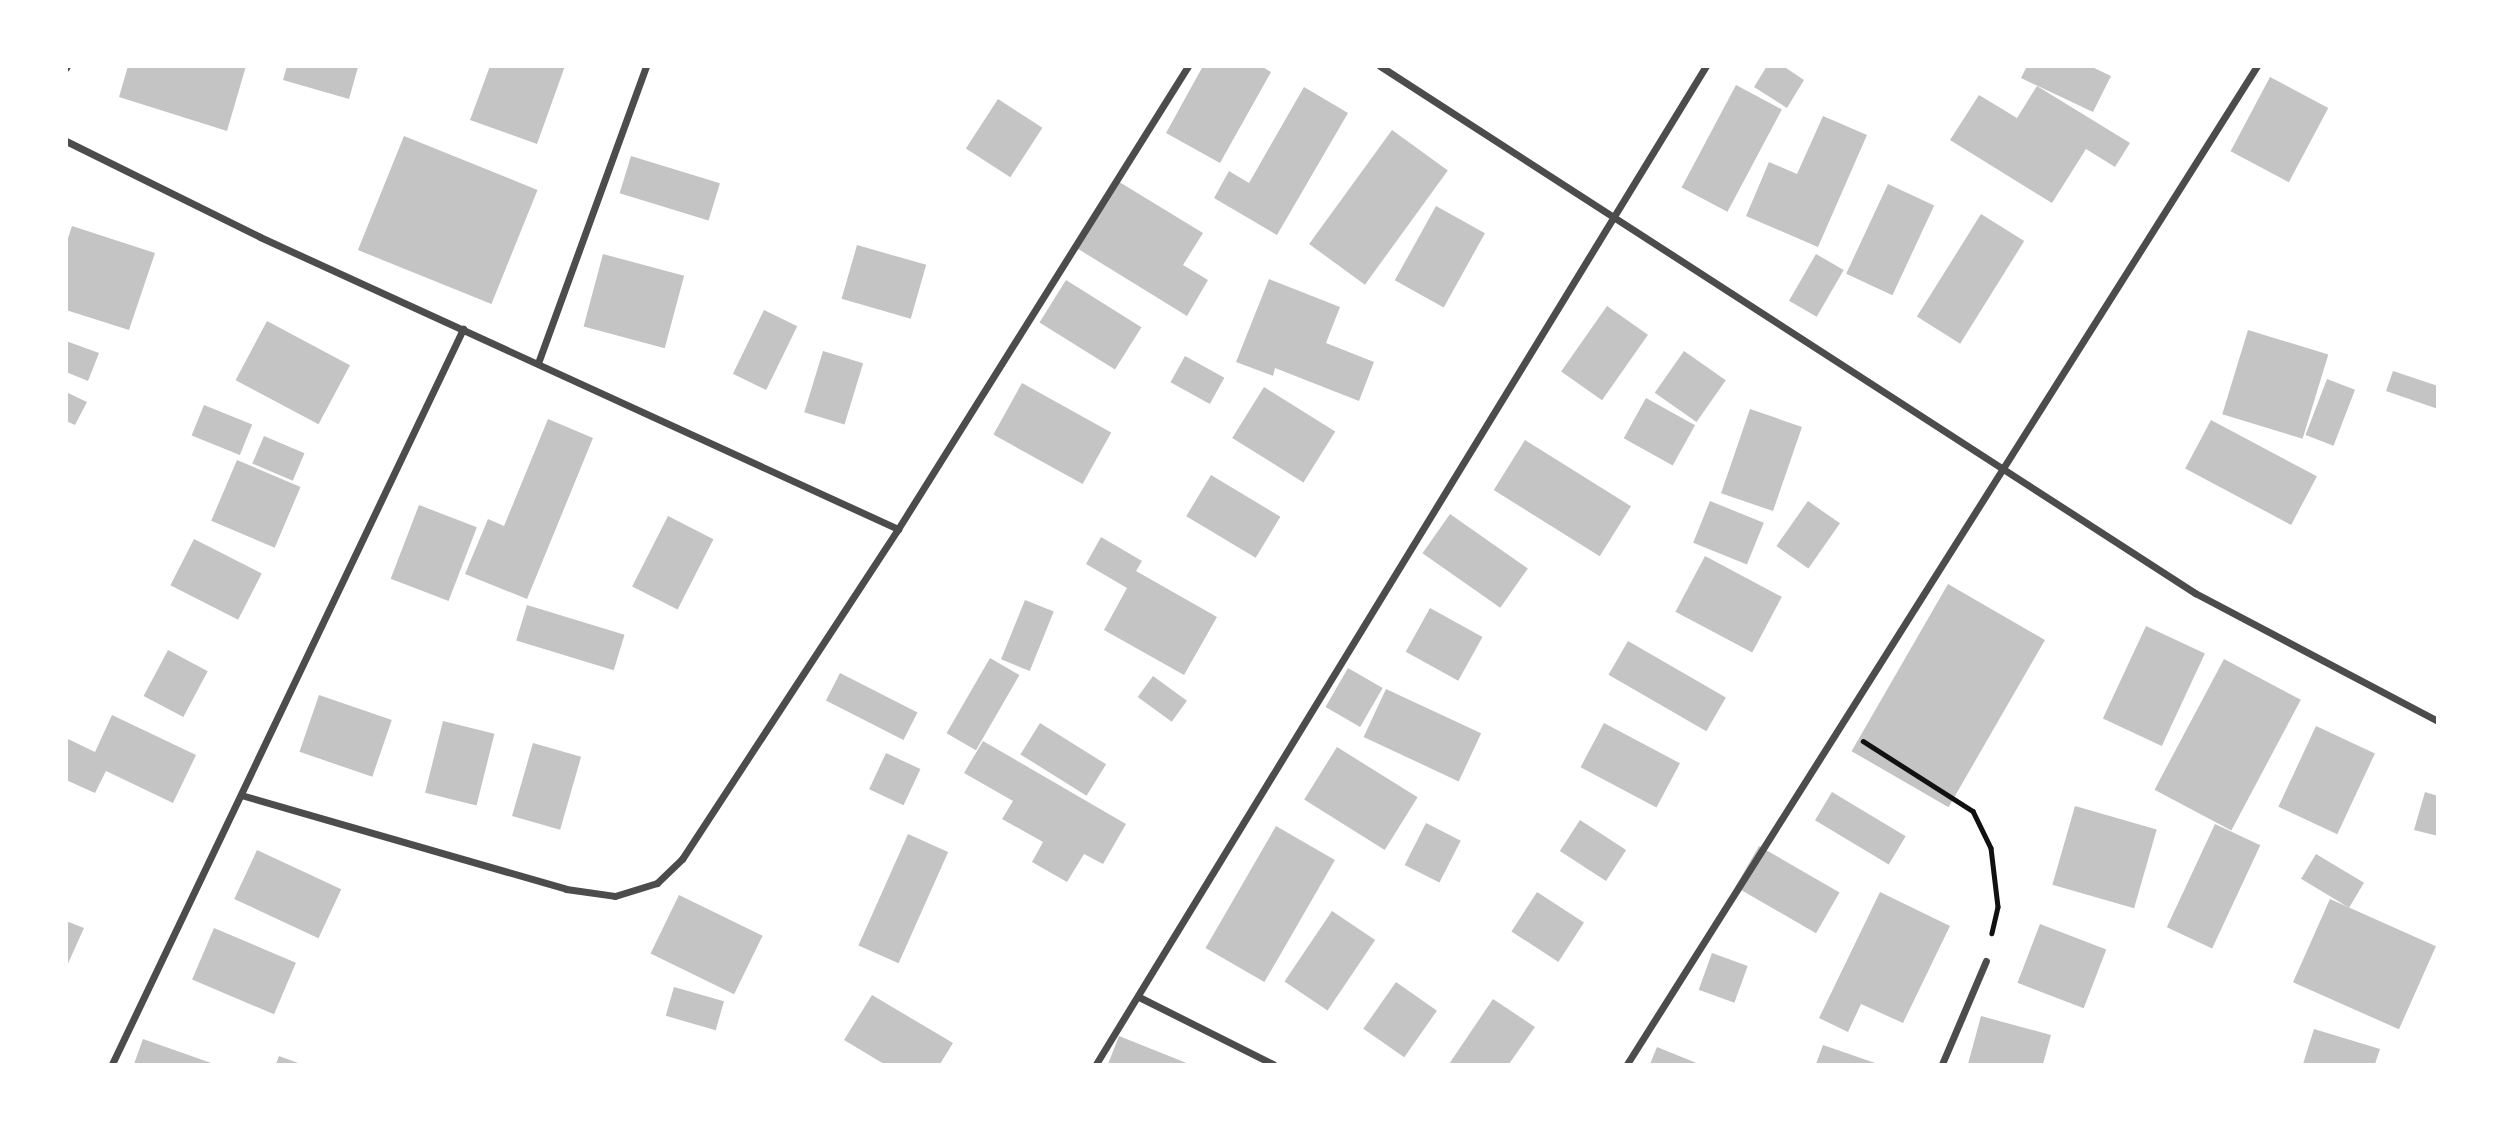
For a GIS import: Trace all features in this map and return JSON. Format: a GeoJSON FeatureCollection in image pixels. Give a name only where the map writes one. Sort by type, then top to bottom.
{"type":"FeatureCollection","features":[{"type":"Feature","properties":{"kind":"street"},"geometry":{"type":"LineString","coordinates":[[538,363],[646,66]]}},
{"type":"Feature","properties":{"kind":"street"},"geometry":{"type":"LineString","coordinates":[[241,795],[566,889],[615,896],[641,891],[682,859],[898,529],[1188,66]]}},
{"type":"Feature","properties":{"kind":"street"},"geometry":{"type":"LineString","coordinates":[[1380,66],[2195,593],[2438,721]]}},
{"type":"Feature","properties":{"kind":"street"},"geometry":{"type":"LineString","coordinates":[[1096,1065],[1706,66]]}},
{"type":"Feature","properties":{"kind":"street"},"geometry":{"type":"LineString","coordinates":[[1627,1065],[2256,66]]}},
{"type":"Feature","properties":{"kind":"street"},"geometry":{"type":"LineString","coordinates":[[66,141],[260,237],[898,529]]}},
{"type":"Feature","properties":{"kind":"street"},"geometry":{"type":"LineString","coordinates":[[112,1065],[463,330]]}},
{"type":"Feature","properties":{"kind":"street"},"geometry":{"type":"LineString","coordinates":[[1942,1065],[1986,961]]}},
{"type":"Feature","properties":{"kind":"street"},"geometry":{"type":"LineString","coordinates":[[1139,997],[1273,1065]]}},
{"type":"Feature","properties":{"kind":"path"},"geometry":{"type":"LineString","coordinates":[[1840,726],[1973,811],[1991,848],[1997,907],[1986,961]]}},
{"type":"Feature","properties":{"kind":"building"},"geometry":{"type":"Polygon","coordinates":[[[128,66],[246,66],[227,131],[119,97],[128,66]]]}},
{"type":"Feature","properties":{"kind":"building"},"geometry":{"type":"Polygon","coordinates":[[[287,66],[358,67],[349,99],[283,80],[287,66]]]}},
{"type":"Feature","properties":{"kind":"building"},"geometry":{"type":"Polygon","coordinates":[[[490,66],[565,66],[537,144],[470,120],[490,66]]]}},
{"type":"Feature","properties":{"kind":"building"},"geometry":{"type":"Polygon","coordinates":[[[1203,66],[1261,66],[1271,72],[1220,163],[1166,133],[1203,66]]]}},
{"type":"Feature","properties":{"kind":"building"},"geometry":{"type":"Polygon","coordinates":[[[1767,66],[1783,66],[1804,80],[1787,108],[1754,87],[1767,66]]]}},
{"type":"Feature","properties":{"kind":"building"},"geometry":{"type":"Polygon","coordinates":[[[2027,66],[2090,66],[2111,76],[2093,112],[2021,78],[2027,66]]]}},
{"type":"Feature","properties":{"kind":"building"},"geometry":{"type":"Polygon","coordinates":[[[2270,77],[2328,108],[2289,182],[2231,151],[2270,77]]]}},
{"type":"Feature","properties":{"kind":"building"},"geometry":{"type":"Polygon","coordinates":[[[1736,85],[1782,109],[1727,212],[1682,187],[1736,85]]]}},
{"type":"Feature","properties":{"kind":"building"},"geometry":{"type":"Polygon","coordinates":[[[2037,86],[2130,143],[2115,167],[2086,149],[2052,203],[1950,140],[1979,95],[2017,118],[2037,86]]]}},
{"type":"Feature","properties":{"kind":"building"},"geometry":{"type":"Polygon","coordinates":[[[1304,87],[1348,113],[1277,235],[1214,198],[1229,171],[1249,183],[1304,87]]]}},
{"type":"Feature","properties":{"kind":"building"},"geometry":{"type":"Polygon","coordinates":[[[998,99],[1042,128],[1010,177],[966,148],[998,99]]]}},
{"type":"Feature","properties":{"kind":"building"},"geometry":{"type":"Polygon","coordinates":[[[1823,116],[1867,135],[1818,247],[1746,216],[1769,162],[1797,174],[1823,116]]]}},
{"type":"Feature","properties":{"kind":"building"},"geometry":{"type":"Polygon","coordinates":[[[1392,130],[1448,171],[1365,285],[1309,244],[1392,130]]]}},
{"type":"Feature","properties":{"kind":"building"},"geometry":{"type":"Polygon","coordinates":[[[404,136],[538,190],[491,304],[358,250],[404,136]]]}},
{"type":"Feature","properties":{"kind":"building"},"geometry":{"type":"Polygon","coordinates":[[[631,156],[720,183],[709,220],[620,193],[631,156]]]}},
{"type":"Feature","properties":{"kind":"building"},"geometry":{"type":"Polygon","coordinates":[[[1116,180],[1203,233],[1183,265],[1208,280],[1187,316],[1075,247],[1116,180]]]}},
{"type":"Feature","properties":{"kind":"building"},"geometry":{"type":"Polygon","coordinates":[[[1888,184],[1934,206],[1892,295],[1846,274],[1888,184]]]}},
{"type":"Feature","properties":{"kind":"building"},"geometry":{"type":"Polygon","coordinates":[[[1436,206],[1485,233],[1444,307],[1395,280],[1436,206]]]}},
{"type":"Feature","properties":{"kind":"building"},"geometry":{"type":"Polygon","coordinates":[[[1981,214],[2024,241],[1960,344],[1917,317],[1981,214]]]}},
{"type":"Feature","properties":{"kind":"building"},"geometry":{"type":"Polygon","coordinates":[[[72,226],[155,253],[129,330],[66,310],[66,244],[72,226]]]}},
{"type":"Feature","properties":{"kind":"building"},"geometry":{"type":"Polygon","coordinates":[[[857,245],[926,265],[911,319],[842,299],[857,245]]]}},
{"type":"Feature","properties":{"kind":"building"},"geometry":{"type":"Polygon","coordinates":[[[603,254],[684,276],[665,348],[584,326],[603,254]]]}},
{"type":"Feature","properties":{"kind":"building"},"geometry":{"type":"Polygon","coordinates":[[[1816,254],[1844,270],[1817,317],[1789,301],[1816,254]]]}},
{"type":"Feature","properties":{"kind":"building"},"geometry":{"type":"Polygon","coordinates":[[[1269,279],[1340,307],[1326,343],[1374,362],[1359,401],[1275,368],[1273,376],[1236,362],[1269,279]]]}},
{"type":"Feature","properties":{"kind":"building"},"geometry":{"type":"Polygon","coordinates":[[[1066,280],[1141,327],[1115,370],[1040,322],[1066,280]]]}},
{"type":"Feature","properties":{"kind":"building"},"geometry":{"type":"Polygon","coordinates":[[[1607,306],[1648,335],[1602,400],[1561,372],[1607,306]]]}},
{"type":"Feature","properties":{"kind":"building"},"geometry":{"type":"Polygon","coordinates":[[[764,310],[797,326],[766,390],[733,374],[764,310]]]}},
{"type":"Feature","properties":{"kind":"building"},"geometry":{"type":"Polygon","coordinates":[[[267,321],[350,365],[319,424],[236,380],[267,321]]]}},
{"type":"Feature","properties":{"kind":"building"},"geometry":{"type":"Polygon","coordinates":[[[2248,330],[2328,355],[2303,439],[2222,414],[2248,330]]]}},
{"type":"Feature","properties":{"kind":"building"},"geometry":{"type":"Polygon","coordinates":[[[66,341],[99,353],[88,381],[66,372],[66,341]]]}},
{"type":"Feature","properties":{"kind":"building"},"geometry":{"type":"Polygon","coordinates":[[[823,351],[863,363],[844,424],[804,412],[823,351]]]}},
{"type":"Feature","properties":{"kind":"building"},"geometry":{"type":"Polygon","coordinates":[[[1684,351],[1726,380],[1697,422],[1655,393],[1684,351]]]}},
{"type":"Feature","properties":{"kind":"building"},"geometry":{"type":"Polygon","coordinates":[[[1185,356],[1224,378],[1210,404],[1170,382],[1185,356]]]}},
{"type":"Feature","properties":{"kind":"building"},"geometry":{"type":"Polygon","coordinates":[[[2393,371],[2438,386],[2438,409],[2386,391],[2393,371]]]}},
{"type":"Feature","properties":{"kind":"building"},"geometry":{"type":"Polygon","coordinates":[[[2327,379],[2355,390],[2334,446],[2305,435],[2327,379]]]}},
{"type":"Feature","properties":{"kind":"building"},"geometry":{"type":"Polygon","coordinates":[[[1022,383],[1111,432],[1083,484],[993,435],[1022,383]]]}},
{"type":"Feature","properties":{"kind":"building"},"geometry":{"type":"Polygon","coordinates":[[[1264,387],[1335,432],[1303,482],[1232,438],[1264,387]]]}},
{"type":"Feature","properties":{"kind":"building"},"geometry":{"type":"Polygon","coordinates":[[[66,392],[87,402],[75,425],[66,421],[66,392]]]}},
{"type":"Feature","properties":{"kind":"building"},"geometry":{"type":"Polygon","coordinates":[[[1646,398],[1695,425],[1673,465],[1624,438],[1646,398]]]}},
{"type":"Feature","properties":{"kind":"building"},"geometry":{"type":"Polygon","coordinates":[[[204,405],[252,424],[240,455],[192,436],[204,405]]]}},
{"type":"Feature","properties":{"kind":"building"},"geometry":{"type":"Polygon","coordinates":[[[1750,409],[1802,427],[1773,511],[1721,493],[1750,409]]]}},
{"type":"Feature","properties":{"kind":"building"},"geometry":{"type":"Polygon","coordinates":[[[548,419],[593,438],[527,599],[465,574],[488,519],[504,526],[548,419]]]}},
{"type":"Feature","properties":{"kind":"building"},"geometry":{"type":"Polygon","coordinates":[[[2211,420],[2317,476],[2291,525],[2185,469],[2211,420]]]}},
{"type":"Feature","properties":{"kind":"building"},"geometry":{"type":"Polygon","coordinates":[[[264,436],[305,453],[293,481],[252,464],[264,436]]]}},
{"type":"Feature","properties":{"kind":"building"},"geometry":{"type":"Polygon","coordinates":[[[1525,440],[1631,506],[1600,556],[1494,490],[1525,440]]]}},
{"type":"Feature","properties":{"kind":"building"},"geometry":{"type":"Polygon","coordinates":[[[237,460],[301,487],[275,548],[211,521],[237,460]]]}},
{"type":"Feature","properties":{"kind":"building"},"geometry":{"type":"Polygon","coordinates":[[[1211,475],[1280,517],[1256,558],[1186,516],[1211,475]]]}},
{"type":"Feature","properties":{"kind":"building"},"geometry":{"type":"Polygon","coordinates":[[[1710,501],[1764,523],[1747,564],[1693,543],[1710,501]]]}},
{"type":"Feature","properties":{"kind":"building"},"geometry":{"type":"Polygon","coordinates":[[[1808,501],[1840,523],[1808,568],[1776,546],[1808,501]]]}},
{"type":"Feature","properties":{"kind":"building"},"geometry":{"type":"Polygon","coordinates":[[[419,505],[477,527],[449,601],[391,579],[419,505]]]}},
{"type":"Feature","properties":{"kind":"building"},"geometry":{"type":"Polygon","coordinates":[[[1450,514],[1528,568],[1500,608],[1422,553],[1450,514]]]}},
{"type":"Feature","properties":{"kind":"building"},"geometry":{"type":"Polygon","coordinates":[[[668,516],[713,539],[678,610],[632,586],[668,516]]]}},
{"type":"Feature","properties":{"kind":"building"},"geometry":{"type":"Polygon","coordinates":[[[1101,537],[1142,561],[1136,571],[1217,617],[1184,675],[1104,630],[1127,588],[1086,564],[1101,537]]]}},
{"type":"Feature","properties":{"kind":"building"},"geometry":{"type":"Polygon","coordinates":[[[194,539],[262,574],[238,620],[170,585],[194,539]]]}},
{"type":"Feature","properties":{"kind":"building"},"geometry":{"type":"Polygon","coordinates":[[[1705,556],[1782,597],[1752,652],[1675,612],[1705,556]]]}},
{"type":"Feature","properties":{"kind":"building"},"geometry":{"type":"Polygon","coordinates":[[[1948,584],[2045,640],[1948,807],[1852,751],[1948,584]]]}},
{"type":"Feature","properties":{"kind":"building"},"geometry":{"type":"Polygon","coordinates":[[[1025,600],[1054,612],[1030,671],[1001,659],[1025,600]]]}},
{"type":"Feature","properties":{"kind":"building"},"geometry":{"type":"Polygon","coordinates":[[[527,605],[625,635],[614,670],[516,640],[527,605]]]}},
{"type":"Feature","properties":{"kind":"building"},"geometry":{"type":"Polygon","coordinates":[[[1430,608],[1482,637],[1458,681],[1406,652],[1430,608]]]}},
{"type":"Feature","properties":{"kind":"building"},"geometry":{"type":"Polygon","coordinates":[[[2146,626],[2205,653],[2162,746],[2103,718],[2146,626]]]}},
{"type":"Feature","properties":{"kind":"building"},"geometry":{"type":"Polygon","coordinates":[[[1628,641],[1726,697],[1706,731],[1608,675],[1628,641]]]}},
{"type":"Feature","properties":{"kind":"building"},"geometry":{"type":"Polygon","coordinates":[[[168,650],[208,671],[183,717],[144,696],[168,650]]]}},
{"type":"Feature","properties":{"kind":"building"},"geometry":{"type":"Polygon","coordinates":[[[990,658],[1019,675],[976,750],[946,733],[990,658]]]}},
{"type":"Feature","properties":{"kind":"building"},"geometry":{"type":"Polygon","coordinates":[[[2224,659],[2301,700],[2231,831],[2155,790],[2224,659]]]}},
{"type":"Feature","properties":{"kind":"building"},"geometry":{"type":"Polygon","coordinates":[[[1348,668],[1383,688],[1360,727],[1326,707],[1348,668]]]}},
{"type":"Feature","properties":{"kind":"building"},"geometry":{"type":"Polygon","coordinates":[[[840,673],[918,712],[903,740],[826,701],[840,673]]]}},
{"type":"Feature","properties":{"kind":"building"},"geometry":{"type":"Polygon","coordinates":[[[1153,676],[1187,701],[1172,722],[1138,697],[1153,676]]]}},
{"type":"Feature","properties":{"kind":"building"},"geometry":{"type":"Polygon","coordinates":[[[1386,689],[1481,733],[1459,781],[1364,737],[1386,689]]]}},
{"type":"Feature","properties":{"kind":"building"},"geometry":{"type":"Polygon","coordinates":[[[319,695],[392,720],[372,777],[299,752],[319,695]]]}},
{"type":"Feature","properties":{"kind":"building"},"geometry":{"type":"Polygon","coordinates":[[[112,715],[196,755],[173,803],[106,771],[95,793],[66,780],[68,739],[95,752],[112,715]]]}},
{"type":"Feature","properties":{"kind":"building"},"geometry":{"type":"Polygon","coordinates":[[[443,721],[494,734],[477,806],[425,793],[443,721]]]}},
{"type":"Feature","properties":{"kind":"building"},"geometry":{"type":"Polygon","coordinates":[[[1040,723],[1106,764],[1087,796],[1020,754],[1040,723]]]}},
{"type":"Feature","properties":{"kind":"building"},"geometry":{"type":"Polygon","coordinates":[[[1604,723],[1680,763],[1656,808],[1581,767],[1604,723]]]}},
{"type":"Feature","properties":{"kind":"building"},"geometry":{"type":"Polygon","coordinates":[[[2316,726],[2375,753],[2337,834],[2278,807],[2316,726]]]}},
{"type":"Feature","properties":{"kind":"building"},"geometry":{"type":"Polygon","coordinates":[[[983,741],[1126,824],[1103,864],[1084,854],[1067,882],[1032,862],[1043,842],[1002,819],[1013,801],[964,773],[983,741]]]}},
{"type":"Feature","properties":{"kind":"building"},"geometry":{"type":"Polygon","coordinates":[[[533,743],[581,757],[560,830],[512,816],[533,743]]]}},
{"type":"Feature","properties":{"kind":"building"},"geometry":{"type":"Polygon","coordinates":[[[1337,747],[1418,797],[1385,850],[1304,800],[1337,747]]]}},
{"type":"Feature","properties":{"kind":"building"},"geometry":{"type":"Polygon","coordinates":[[[886,753],[920,769],[904,805],[869,789],[886,753]]]}},
{"type":"Feature","properties":{"kind":"building"},"geometry":{"type":"Polygon","coordinates":[[[1832,792],[1906,836],[1889,865],[1815,820],[1832,792]]]}},
{"type":"Feature","properties":{"kind":"building"},"geometry":{"type":"Polygon","coordinates":[[[2425,792],[2438,796],[2438,836],[2414,830],[2425,792]]]}},
{"type":"Feature","properties":{"kind":"building"},"geometry":{"type":"Polygon","coordinates":[[[2075,806],[2157,829],[2134,908],[2052,885],[2075,806]]]}},
{"type":"Feature","properties":{"kind":"building"},"geometry":{"type":"Polygon","coordinates":[[[1580,820],[1626,850],[1606,881],[1560,851],[1580,820]]]}},
{"type":"Feature","properties":{"kind":"building"},"geometry":{"type":"Polygon","coordinates":[[[1426,823],[1461,841],[1439,883],[1405,865],[1426,823]]]}},
{"type":"Feature","properties":{"kind":"building"},"geometry":{"type":"Polygon","coordinates":[[[2215,824],[2260,845],[2212,948],[2167,927],[2215,824]]]}},
{"type":"Feature","properties":{"kind":"building"},"geometry":{"type":"Polygon","coordinates":[[[1276,826],[1335,860],[1264,982],[1206,948],[1276,826]]]}},
{"type":"Feature","properties":{"kind":"building"},"geometry":{"type":"Polygon","coordinates":[[[908,834],[948,852],[899,963],[858,945],[908,834]]]}},
{"type":"Feature","properties":{"kind":"building"},"geometry":{"type":"Polygon","coordinates":[[[1759,846],[1840,892],[1816,933],[1736,887],[1759,846]]]}},
{"type":"Feature","properties":{"kind":"building"},"geometry":{"type":"Polygon","coordinates":[[[257,850],[341,889],[318,938],[234,899],[257,850]]]}},
{"type":"Feature","properties":{"kind":"building"},"geometry":{"type":"Polygon","coordinates":[[[2316,854],[2364,883],[2349,908],[2301,879],[2316,854]]]}},
{"type":"Feature","properties":{"kind":"building"},"geometry":{"type":"Polygon","coordinates":[[[1537,892],[1584,922],[1558,962],[1511,931],[1537,892]]]}},
{"type":"Feature","properties":{"kind":"building"},"geometry":{"type":"Polygon","coordinates":[[[1880,892],[1950,926],[1903,1023],[1861,1004],[1848,1032],[1819,1018],[1880,892]]]}},
{"type":"Feature","properties":{"kind":"building"},"geometry":{"type":"Polygon","coordinates":[[[679,895],[763,936],[734,994],[651,953],[679,895]]]}},
{"type":"Feature","properties":{"kind":"building"},"geometry":{"type":"Polygon","coordinates":[[[2330,899],[2436,946],[2399,1029],[2293,982],[2330,899]]]}},
{"type":"Feature","properties":{"kind":"building"},"geometry":{"type":"Polygon","coordinates":[[[1332,911],[1375,940],[1328,1011],[1284,981],[1332,911]]]}},
{"type":"Feature","properties":{"kind":"building"},"geometry":{"type":"Polygon","coordinates":[[[66,921],[84,928],[66,968],[66,921]]]}},
{"type":"Feature","properties":{"kind":"building"},"geometry":{"type":"Polygon","coordinates":[[[2040,924],[2106,949],[2084,1008],[2017,983],[2040,924]]]}},
{"type":"Feature","properties":{"kind":"building"},"geometry":{"type":"Polygon","coordinates":[[[214,928],[296,963],[274,1014],[192,980],[214,928]]]}},
{"type":"Feature","properties":{"kind":"building"},"geometry":{"type":"Polygon","coordinates":[[[1712,953],[1748,966],[1734,1003],[1699,990],[1712,953]]]}},
{"type":"Feature","properties":{"kind":"building"},"geometry":{"type":"Polygon","coordinates":[[[1396,982],[1437,1011],[1404,1057],[1363,1029],[1396,982]]]}},
{"type":"Feature","properties":{"kind":"building"},"geometry":{"type":"Polygon","coordinates":[[[674,987],[724,1001],[716,1030],[666,1016],[674,987]]]}},
{"type":"Feature","properties":{"kind":"building"},"geometry":{"type":"Polygon","coordinates":[[[872,995],[953,1043],[940,1064],[884,1064],[844,1040],[872,995]]]}},
{"type":"Feature","properties":{"kind":"building"},"geometry":{"type":"Polygon","coordinates":[[[1493,999],[1535,1027],[1509,1064],[1449,1064],[1493,999]]]}},
{"type":"Feature","properties":{"kind":"building"},"geometry":{"type":"Polygon","coordinates":[[[1981,1016],[2051,1035],[2043,1064],[1968,1064],[1981,1016]]]}},
{"type":"Feature","properties":{"kind":"building"},"geometry":{"type":"Polygon","coordinates":[[[2314,1029],[2380,1049],[2375,1064],[2303,1064],[2314,1029]]]}},
{"type":"Feature","properties":{"kind":"building"},"geometry":{"type":"Polygon","coordinates":[[[1119,1036],[1189,1064],[1108,1064],[1119,1036]]]}},
{"type":"Feature","properties":{"kind":"building"},"geometry":{"type":"Polygon","coordinates":[[[143,1039],[214,1064],[134,1064],[143,1039]]]}},
{"type":"Feature","properties":{"kind":"building"},"geometry":{"type":"Polygon","coordinates":[[[1823,1045],[1878,1064],[1816,1064],[1823,1045]]]}},
{"type":"Feature","properties":{"kind":"building"},"geometry":{"type":"Polygon","coordinates":[[[1657,1047],[1699,1064],[1650,1064],[1657,1047]]]}},
{"type":"Feature","properties":{"kind":"building"},"geometry":{"type":"Polygon","coordinates":[[[279,1056],[301,1064],[276,1064],[279,1056]]]}}]}
